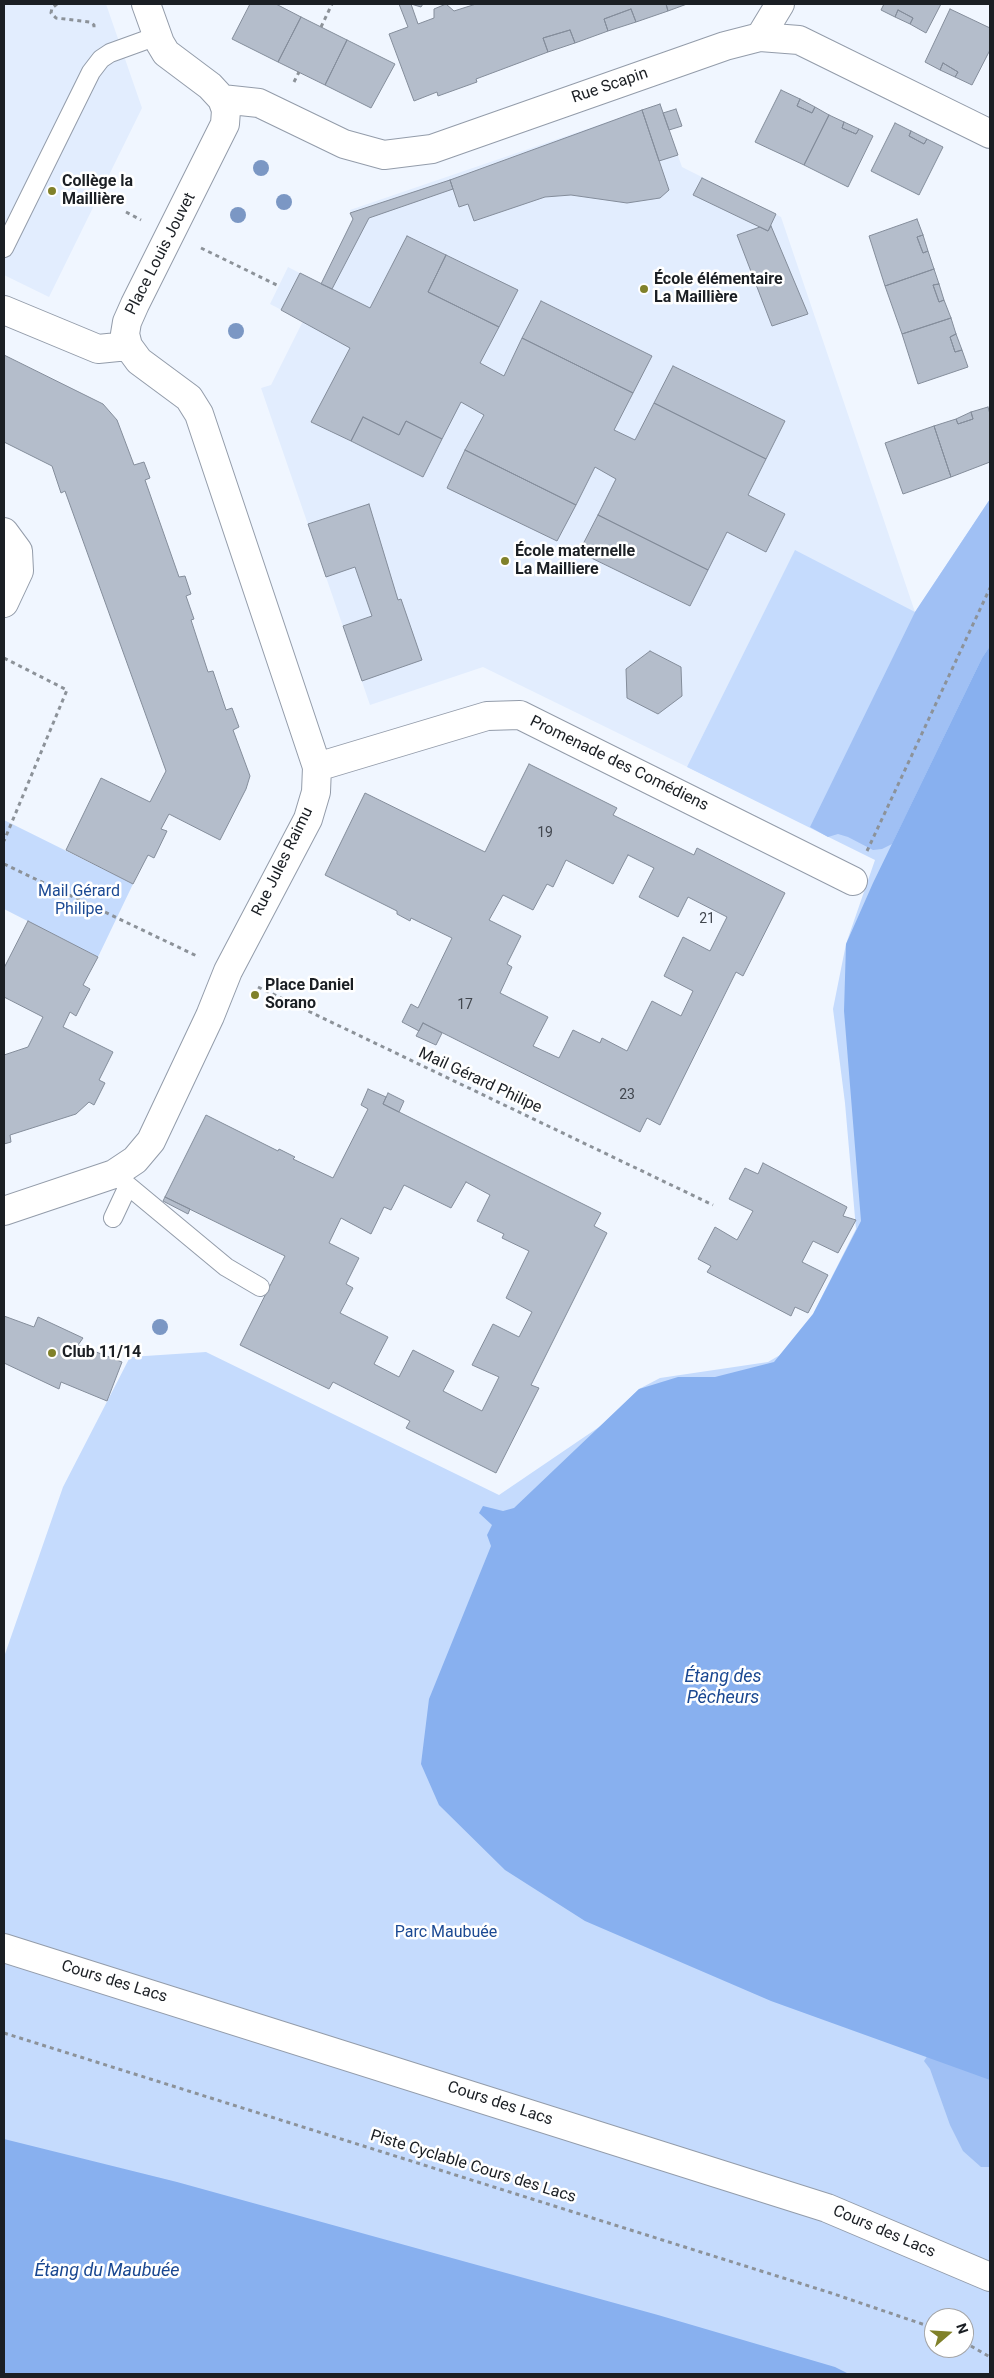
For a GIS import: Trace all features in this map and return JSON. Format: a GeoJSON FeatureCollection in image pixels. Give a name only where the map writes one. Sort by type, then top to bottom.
{"type":"FeatureCollection","features":[{"type":"Feature","properties":{"kind":"street"},"geometry":{"type":"LineString","coordinates":[[146,4],[157,36],[166,52],[210,86],[222,98]]}},
{"type":"Feature","properties":{"kind":"street"},"geometry":{"type":"LineString","coordinates":[[760,37],[780,4]]}},
{"type":"Feature","properties":{"kind":"street","name":"Rue Scapin"},"geometry":{"type":"LineString","coordinates":[[222,98],[259,103],[344,144],[384,156],[432,149],[534,111],[725,46],[760,37],[799,40],[990,134]]}},
{"type":"Feature","properties":{"kind":"street","name":"Place Louis Jouvet"},"geometry":{"type":"LineString","coordinates":[[128,346],[125,334],[127,322],[225,124],[226,110],[222,98]]}},
{"type":"Feature","properties":{"kind":"street"},"geometry":{"type":"LineString","coordinates":[[4,310],[98,349],[128,346]]}},
{"type":"Feature","properties":{"kind":"street","name":"Rue Jules Raimu"},"geometry":{"type":"LineString","coordinates":[[4,1211],[121,1180],[151,1141],[210,1016],[228,970],[308,819],[316,792],[317,767],[199,414],[189,398],[139,361],[128,346]]}},
{"type":"Feature","properties":{"kind":"street"},"geometry":{"type":"LineString","coordinates":[[4,532],[18,551],[19,571],[4,603]]}},
{"type":"Feature","properties":{"kind":"street","name":"Promenade des Comédiens"},"geometry":{"type":"LineString","coordinates":[[317,767],[487,716],[520,715],[853,881]]}},
{"type":"Feature","properties":{"kind":"street","name":"Cours des Lacs"},"geometry":{"type":"LineString","coordinates":[[4,1948],[827,2208],[990,2277]]}},
{"type":"Feature","properties":{"kind":"lane"},"geometry":{"type":"LineString","coordinates":[[4,248],[91,72],[101,59],[110,53],[157,36]]}},
{"type":"Feature","properties":{"kind":"lane"},"geometry":{"type":"LineString","coordinates":[[113,1218],[121,1180],[226,1267],[260,1287]]}},
{"type":"Feature","properties":{"kind":"path"},"geometry":{"type":"LineString","coordinates":[[57,4],[52,8],[51,13],[56,18],[90,22],[94,25],[95,30],[80,51],[91,72]]}},
{"type":"Feature","properties":{"kind":"path"},"geometry":{"type":"LineString","coordinates":[[321,27],[332,4]]}},
{"type":"Feature","properties":{"kind":"path"},"geometry":{"type":"LineString","coordinates":[[853,881],[990,588]]}},
{"type":"Feature","properties":{"kind":"path"},"geometry":{"type":"LineString","coordinates":[[4,658],[67,690],[4,841]]}},
{"type":"Feature","properties":{"kind":"path"},"geometry":{"type":"LineString","coordinates":[[4,864],[204,959]]}},
{"type":"Feature","properties":{"kind":"path","name":"Mail Gérard Philipe"},"geometry":{"type":"LineString","coordinates":[[256,985],[713,1205]]}},
{"type":"Feature","properties":{"kind":"path","name":"Piste Cyclable Cours des Lacs"},"geometry":{"type":"LineString","coordinates":[[4,2033],[831,2292],[924,2325]]}},
{"type":"Feature","properties":{"kind":"path"},"geometry":{"type":"LineString","coordinates":[[974,2348],[990,2357]]}},
{"type":"Feature","properties":{"kind":"shaded area","name":"Collège la Maillière"},"geometry":{"type":"Polygon","coordinates":[[[4,4],[106,4],[142,108],[49,297],[4,275],[4,4]]]}},
{"type":"Feature","properties":{"kind":"shaded area"},"geometry":{"type":"Polygon","coordinates":[[[660,104],[682,167],[781,217],[915,612],[810,827],[483,667],[370,705],[261,388],[271,385],[303,321],[270,304],[288,267],[321,284],[353,219],[350,210],[660,104]]]}},
{"type":"Feature","properties":{"kind":"shaded area"},"geometry":{"type":"Polygon","coordinates":[[[990,499],[990,646],[982,658],[892,844],[882,849],[873,850],[838,834],[828,837],[810,827],[915,612],[990,499]]]}},
{"type":"Feature","properties":{"kind":"shaded area"},"geometry":{"type":"Polygon","coordinates":[[[939,2039],[990,2042],[990,2167],[981,2167],[963,2151],[950,2125],[930,2069],[924,2061],[939,2039]]]}},
{"type":"Feature","properties":{"kind":"green space","name":"Parc Maubuée"},"geometry":{"type":"Polygon","coordinates":[[[990,499],[990,2374],[4,2374],[4,1657],[63,1487],[130,1357],[206,1352],[499,1495],[602,1425],[639,1389],[660,1378],[768,1362],[780,1355],[813,1314],[856,1229],[845,1103],[833,1009],[846,944],[875,860],[687,767],[795,550],[915,612],[990,499]]]}},
{"type":"Feature","properties":{"kind":"green space","name":"Mail Gérard Philipe"},"geometry":{"type":"Polygon","coordinates":[[[4,820],[133,884],[98,957],[4,909],[4,820]]]}},
{"type":"Feature","properties":{"kind":"water","name":"Étang des Pêcheurs"},"geometry":{"type":"Polygon","coordinates":[[[990,646],[990,2080],[771,2001],[585,1921],[505,1870],[439,1805],[421,1764],[429,1699],[491,1546],[487,1535],[492,1525],[479,1513],[483,1506],[503,1511],[514,1508],[639,1389],[678,1377],[715,1377],[774,1362],[813,1314],[861,1221],[844,1011],[846,944],[873,883],[982,658],[990,646]]]}},
{"type":"Feature","properties":{"kind":"water","name":"Étang du Maubuée"},"geometry":{"type":"Polygon","coordinates":[[[4,2139],[177,2182],[658,2315],[835,2367],[849,2374],[4,2374],[4,2139]]]}},
{"type":"Feature","properties":{"kind":"building"},"geometry":{"type":"Polygon","coordinates":[[[250,4],[276,4],[301,17],[278,62],[232,39],[250,4]]]}},
{"type":"Feature","properties":{"kind":"building"},"geometry":{"type":"Polygon","coordinates":[[[399,4],[411,4],[418,24],[434,18],[434,9],[446,4],[454,11],[476,4],[666,4],[668,11],[636,22],[631,9],[604,19],[608,31],[575,43],[570,30],[543,38],[548,52],[476,79],[477,82],[438,96],[437,92],[414,101],[389,34],[408,27],[399,4]]]}},
{"type":"Feature","properties":{"kind":"building"},"geometry":{"type":"Polygon","coordinates":[[[411,4],[423,4],[421,7],[411,4]]]}},
{"type":"Feature","properties":{"kind":"building"},"geometry":{"type":"Polygon","coordinates":[[[666,4],[687,4],[668,11],[666,4]]]}},
{"type":"Feature","properties":{"kind":"building"},"geometry":{"type":"Polygon","coordinates":[[[884,4],[941,4],[926,33],[910,24],[913,18],[898,10],[895,17],[881,10],[884,4]]]}},
{"type":"Feature","properties":{"kind":"building"},"geometry":{"type":"Polygon","coordinates":[[[631,9],[636,22],[608,31],[604,19],[631,9]]]}},
{"type":"Feature","properties":{"kind":"building"},"geometry":{"type":"Polygon","coordinates":[[[950,9],[990,28],[990,50],[972,85],[955,77],[958,72],[943,63],[940,70],[925,62],[950,9]]]}},
{"type":"Feature","properties":{"kind":"building"},"geometry":{"type":"Polygon","coordinates":[[[898,10],[913,18],[910,24],[895,17],[898,10]]]}},
{"type":"Feature","properties":{"kind":"building"},"geometry":{"type":"Polygon","coordinates":[[[301,17],[347,40],[325,85],[278,62],[301,17]]]}},
{"type":"Feature","properties":{"kind":"building"},"geometry":{"type":"Polygon","coordinates":[[[570,30],[575,43],[548,52],[543,38],[570,30]]]}},
{"type":"Feature","properties":{"kind":"building"},"geometry":{"type":"Polygon","coordinates":[[[347,40],[395,64],[371,108],[325,85],[347,40]]]}},
{"type":"Feature","properties":{"kind":"building"},"geometry":{"type":"Polygon","coordinates":[[[943,63],[958,72],[955,77],[940,70],[943,63]]]}},
{"type":"Feature","properties":{"kind":"building"},"geometry":{"type":"Polygon","coordinates":[[[781,90],[800,99],[797,106],[812,113],[815,107],[829,115],[804,165],[755,142],[781,90]]]}},
{"type":"Feature","properties":{"kind":"building"},"geometry":{"type":"Polygon","coordinates":[[[800,99],[815,107],[812,113],[797,106],[800,99]]]}},
{"type":"Feature","properties":{"kind":"building"},"geometry":{"type":"Polygon","coordinates":[[[660,104],[678,155],[659,161],[642,110],[660,104]]]}},
{"type":"Feature","properties":{"kind":"building"},"geometry":{"type":"Polygon","coordinates":[[[676,109],[682,126],[669,130],[663,113],[676,109]]]}},
{"type":"Feature","properties":{"kind":"building"},"geometry":{"type":"Polygon","coordinates":[[[642,110],[669,190],[660,198],[627,203],[571,195],[545,197],[474,221],[468,204],[459,207],[450,180],[642,110]]]}},
{"type":"Feature","properties":{"kind":"building"},"geometry":{"type":"Polygon","coordinates":[[[829,115],[844,122],[842,128],[856,134],[859,129],[873,136],[848,187],[804,165],[829,115]]]}},
{"type":"Feature","properties":{"kind":"building"},"geometry":{"type":"Polygon","coordinates":[[[844,122],[859,129],[856,134],[842,128],[844,122]]]}},
{"type":"Feature","properties":{"kind":"building"},"geometry":{"type":"Polygon","coordinates":[[[895,123],[911,131],[909,136],[924,144],[927,139],[943,147],[919,195],[871,171],[895,123]]]}},
{"type":"Feature","properties":{"kind":"building"},"geometry":{"type":"Polygon","coordinates":[[[911,131],[927,139],[924,144],[909,136],[911,131]]]}},
{"type":"Feature","properties":{"kind":"building"},"geometry":{"type":"Polygon","coordinates":[[[702,178],[776,214],[768,231],[693,195],[702,178]]]}},
{"type":"Feature","properties":{"kind":"building"},"geometry":{"type":"Polygon","coordinates":[[[450,180],[453,189],[369,218],[332,289],[321,284],[353,219],[350,213],[450,180]]]}},
{"type":"Feature","properties":{"kind":"building"},"geometry":{"type":"Polygon","coordinates":[[[917,219],[923,235],[917,237],[923,253],[928,251],[934,269],[885,286],[869,236],[917,219]]]}},
{"type":"Feature","properties":{"kind":"building"},"geometry":{"type":"Polygon","coordinates":[[[771,226],[808,314],[772,326],[737,235],[760,227],[768,231],[771,226]]]}},
{"type":"Feature","properties":{"kind":"building"},"geometry":{"type":"Polygon","coordinates":[[[923,235],[928,251],[923,253],[917,237],[923,235]]]}},
{"type":"Feature","properties":{"kind":"building"},"geometry":{"type":"Polygon","coordinates":[[[407,236],[446,255],[428,292],[499,327],[480,363],[504,376],[522,338],[633,393],[614,430],[635,440],[654,403],[766,459],[748,495],[785,514],[766,552],[727,532],[708,570],[598,515],[616,479],[595,467],[576,505],[465,450],[484,415],[461,402],[442,439],[406,421],[399,435],[363,417],[351,441],[311,422],[350,348],[281,310],[300,273],[370,308],[407,236]]]}},
{"type":"Feature","properties":{"kind":"building"},"geometry":{"type":"Polygon","coordinates":[[[446,255],[518,290],[499,327],[428,292],[446,255]]]}},
{"type":"Feature","properties":{"kind":"building"},"geometry":{"type":"Polygon","coordinates":[[[934,269],[939,284],[933,285],[939,302],[944,300],[951,318],[902,334],[885,286],[934,269]]]}},
{"type":"Feature","properties":{"kind":"building"},"geometry":{"type":"Polygon","coordinates":[[[939,284],[944,300],[939,302],[933,285],[939,284]]]}},
{"type":"Feature","properties":{"kind":"building"},"geometry":{"type":"Polygon","coordinates":[[[541,301],[652,356],[633,393],[522,338],[541,301]]]}},
{"type":"Feature","properties":{"kind":"building"},"geometry":{"type":"Polygon","coordinates":[[[951,318],[956,334],[950,337],[955,352],[962,350],[968,367],[918,384],[902,334],[951,318]]]}},
{"type":"Feature","properties":{"kind":"building"},"geometry":{"type":"Polygon","coordinates":[[[956,334],[962,350],[955,352],[950,337],[956,334]]]}},
{"type":"Feature","properties":{"kind":"building"},"geometry":{"type":"Polygon","coordinates":[[[4,355],[103,404],[117,420],[134,465],[144,462],[150,478],[145,480],[179,577],[185,576],[191,594],[186,596],[194,619],[191,620],[208,672],[213,671],[226,710],[232,708],[239,727],[233,730],[250,776],[246,789],[220,840],[169,814],[161,829],[167,831],[154,858],[148,855],[133,884],[66,850],[101,778],[150,802],[166,771],[65,491],[61,493],[52,466],[4,442],[4,355]]]}},
{"type":"Feature","properties":{"kind":"building"},"geometry":{"type":"Polygon","coordinates":[[[673,366],[785,421],[766,459],[654,403],[673,366]]]}},
{"type":"Feature","properties":{"kind":"building"},"geometry":{"type":"Polygon","coordinates":[[[988,407],[990,414],[990,462],[951,477],[934,426],[956,419],[958,424],[973,419],[971,412],[988,407]]]}},
{"type":"Feature","properties":{"kind":"building"},"geometry":{"type":"Polygon","coordinates":[[[971,412],[973,419],[958,424],[956,419],[971,412]]]}},
{"type":"Feature","properties":{"kind":"building"},"geometry":{"type":"Polygon","coordinates":[[[363,417],[399,435],[406,421],[442,439],[423,477],[351,441],[363,417]]]}},
{"type":"Feature","properties":{"kind":"building"},"geometry":{"type":"Polygon","coordinates":[[[934,426],[951,477],[903,494],[885,443],[934,426]]]}},
{"type":"Feature","properties":{"kind":"building"},"geometry":{"type":"Polygon","coordinates":[[[465,450],[576,505],[557,541],[447,488],[465,450]]]}},
{"type":"Feature","properties":{"kind":"building"},"geometry":{"type":"Polygon","coordinates":[[[369,504],[398,600],[401,599],[422,660],[362,681],[343,626],[372,616],[355,567],[326,577],[308,524],[369,504]]]}},
{"type":"Feature","properties":{"kind":"building"},"geometry":{"type":"Polygon","coordinates":[[[598,515],[708,570],[690,606],[579,552],[598,515]]]}},
{"type":"Feature","properties":{"kind":"building"},"geometry":{"type":"Polygon","coordinates":[[[650,651],[681,667],[682,696],[658,714],[627,698],[626,669],[650,651]]]}},
{"type":"Feature","properties":{"kind":"building"},"geometry":{"type":"Polygon","coordinates":[[[529,764],[617,808],[613,815],[694,855],[697,848],[785,893],[743,976],[736,972],[660,1125],[647,1118],[640,1132],[423,1023],[419,1031],[402,1022],[411,1004],[418,1008],[452,938],[411,918],[410,921],[397,914],[397,911],[325,875],[365,793],[485,852],[529,764]],[[628,855],[613,884],[566,860],[553,887],[547,884],[533,910],[503,895],[489,920],[521,936],[507,964],[512,967],[500,993],[548,1017],[533,1046],[559,1058],[573,1030],[600,1043],[602,1038],[627,1051],[652,1001],[681,1016],[693,991],[664,976],[683,937],[710,951],[727,917],[688,897],[678,917],[639,897],[654,868],[628,855]]]}},
{"type":"Feature","properties":{"kind":"building"},"geometry":{"type":"Polygon","coordinates":[[[28,921],[98,957],[83,985],[90,989],[76,1016],[70,1012],[63,1027],[113,1052],[99,1080],[105,1083],[94,1105],[89,1102],[76,1114],[10,1135],[11,1142],[4,1144],[4,1055],[28,1047],[43,1017],[4,997],[4,968],[28,921]]]}},
{"type":"Feature","properties":{"kind":"building"},"geometry":{"type":"Polygon","coordinates":[[[423,1023],[442,1033],[436,1045],[416,1036],[423,1023]]]}},
{"type":"Feature","properties":{"kind":"building"},"geometry":{"type":"Polygon","coordinates":[[[368,1089],[386,1097],[383,1104],[601,1213],[594,1226],[607,1233],[531,1385],[539,1388],[496,1473],[406,1428],[410,1421],[333,1382],[329,1389],[240,1345],[285,1256],[165,1197],[206,1115],[278,1151],[279,1149],[295,1157],[293,1159],[333,1178],[368,1109],[361,1105],[368,1089]],[[466,1182],[451,1208],[404,1185],[391,1210],[384,1207],[371,1234],[341,1218],[329,1243],[359,1258],[346,1284],[353,1288],[340,1313],[388,1337],[374,1364],[399,1377],[413,1350],[454,1371],[443,1391],[482,1411],[499,1377],[472,1365],[493,1324],[519,1337],[532,1312],[506,1298],[529,1251],[502,1238],[504,1234],[477,1221],[490,1195],[466,1182]]]}},
{"type":"Feature","properties":{"kind":"building"},"geometry":{"type":"Polygon","coordinates":[[[388,1093],[404,1101],[399,1112],[383,1104],[388,1093]]]}},
{"type":"Feature","properties":{"kind":"building"},"geometry":{"type":"Polygon","coordinates":[[[763,1163],[847,1207],[843,1216],[856,1220],[838,1253],[813,1241],[802,1262],[828,1275],[808,1313],[795,1307],[791,1316],[707,1272],[711,1266],[698,1259],[715,1227],[737,1240],[753,1211],[729,1199],[745,1168],[758,1174],[763,1163]]]}},
{"type":"Feature","properties":{"kind":"building"},"geometry":{"type":"Polygon","coordinates":[[[165,1197],[190,1209],[188,1214],[163,1201],[165,1197]]]}},
{"type":"Feature","properties":{"kind":"building","name":"Club 11/14"},"geometry":{"type":"Polygon","coordinates":[[[4,1316],[34,1327],[38,1317],[83,1338],[78,1345],[122,1362],[107,1401],[61,1382],[59,1389],[4,1363],[4,1316]]]}},
{"type":"Feature","properties":{"kind":"place","name":"Collège la Maillière"},"geometry":{"type":"Point","coordinates":[52,191]}},
{"type":"Feature","properties":{"kind":"place","name":"École élémentaire La Maillière"},"geometry":{"type":"Point","coordinates":[644,289]}},
{"type":"Feature","properties":{"kind":"place","name":"École maternelle La Mailliere"},"geometry":{"type":"Point","coordinates":[505,561]}},
{"type":"Feature","properties":{"kind":"place","name":"Place Daniel Sorano"},"geometry":{"type":"Point","coordinates":[255,995]}},
{"type":"Feature","properties":{"kind":"place","name":"Club 11/14"},"geometry":{"type":"Point","coordinates":[52,1353]}}]}
